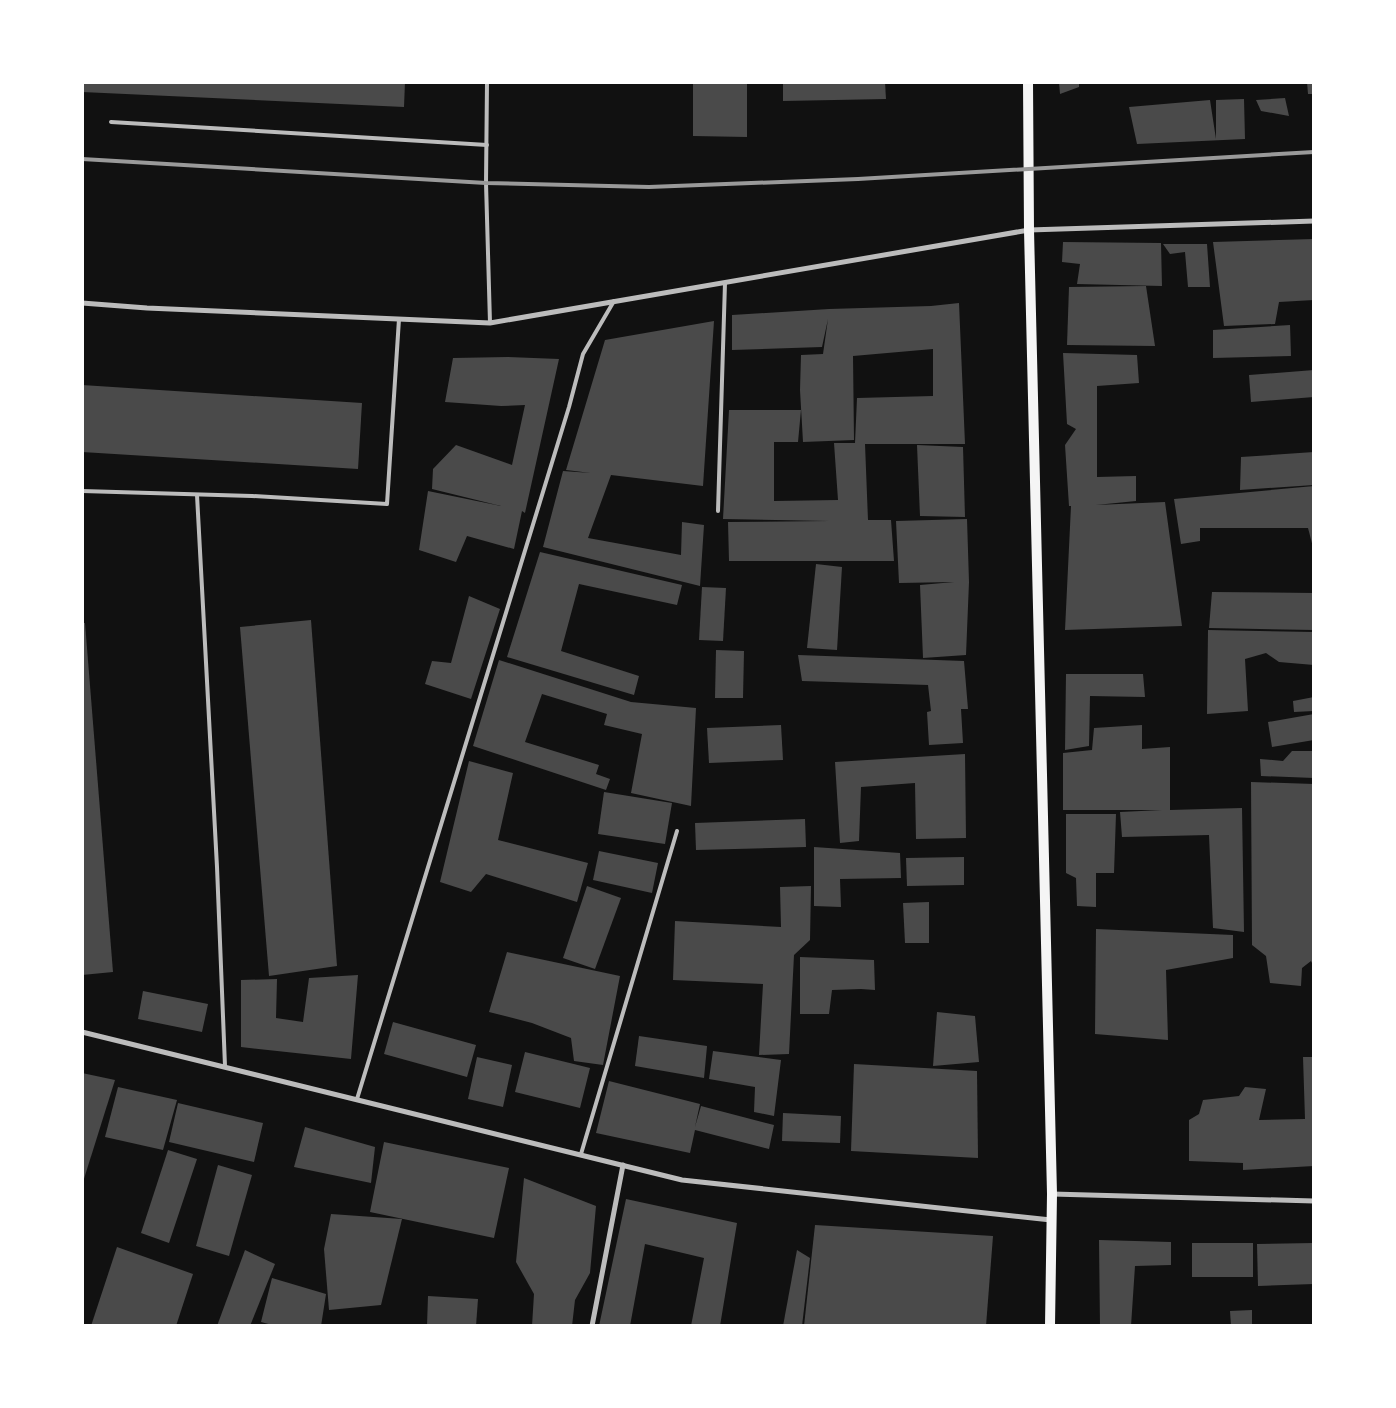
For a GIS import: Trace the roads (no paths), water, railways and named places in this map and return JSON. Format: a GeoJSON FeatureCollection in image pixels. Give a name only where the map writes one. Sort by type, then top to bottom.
{"type":"FeatureCollection","features":[{"type":"Feature","properties":{"kind":"main road"},"geometry":{"type":"LineString","coordinates":[[1028,82],[1028,230],[1052,1194],[1050,1220],[1050,1326]]}},
{"type":"Feature","properties":{"kind":"street"},"geometry":{"type":"LineString","coordinates":[[82,303],[147,308],[490,322],[1028,230],[1314,221]]}},
{"type":"Feature","properties":{"kind":"street"},"geometry":{"type":"LineString","coordinates":[[82,1032],[682,1180],[1050,1220]]}},
{"type":"Feature","properties":{"kind":"street"},"geometry":{"type":"LineString","coordinates":[[592,1326],[623,1165]]}},
{"type":"Feature","properties":{"kind":"street"},"geometry":{"type":"LineString","coordinates":[[1052,1194],[1314,1201]]}},
{"type":"Feature","properties":{"kind":"lane"},"geometry":{"type":"LineString","coordinates":[[487,82],[486,145],[490,322]]}},
{"type":"Feature","properties":{"kind":"lane"},"geometry":{"type":"LineString","coordinates":[[111,122],[486,145]]}},
{"type":"Feature","properties":{"kind":"lane"},"geometry":{"type":"LineString","coordinates":[[718,511],[725,282]]}},
{"type":"Feature","properties":{"kind":"lane"},"geometry":{"type":"LineString","coordinates":[[357,1099],[569,406],[583,354],[614,301]]}},
{"type":"Feature","properties":{"kind":"lane"},"geometry":{"type":"LineString","coordinates":[[82,491],[387,504],[399,319]]}},
{"type":"Feature","properties":{"kind":"lane"},"geometry":{"type":"LineString","coordinates":[[198,495],[218,867],[225,1066]]}},
{"type":"Feature","properties":{"kind":"lane"},"geometry":{"type":"LineString","coordinates":[[582,1154],[677,831]]}},
{"type":"Feature","properties":{"kind":"railway"},"geometry":{"type":"LineString","coordinates":[[82,159],[486,183],[649,187],[858,179],[1314,152]]}}]}
